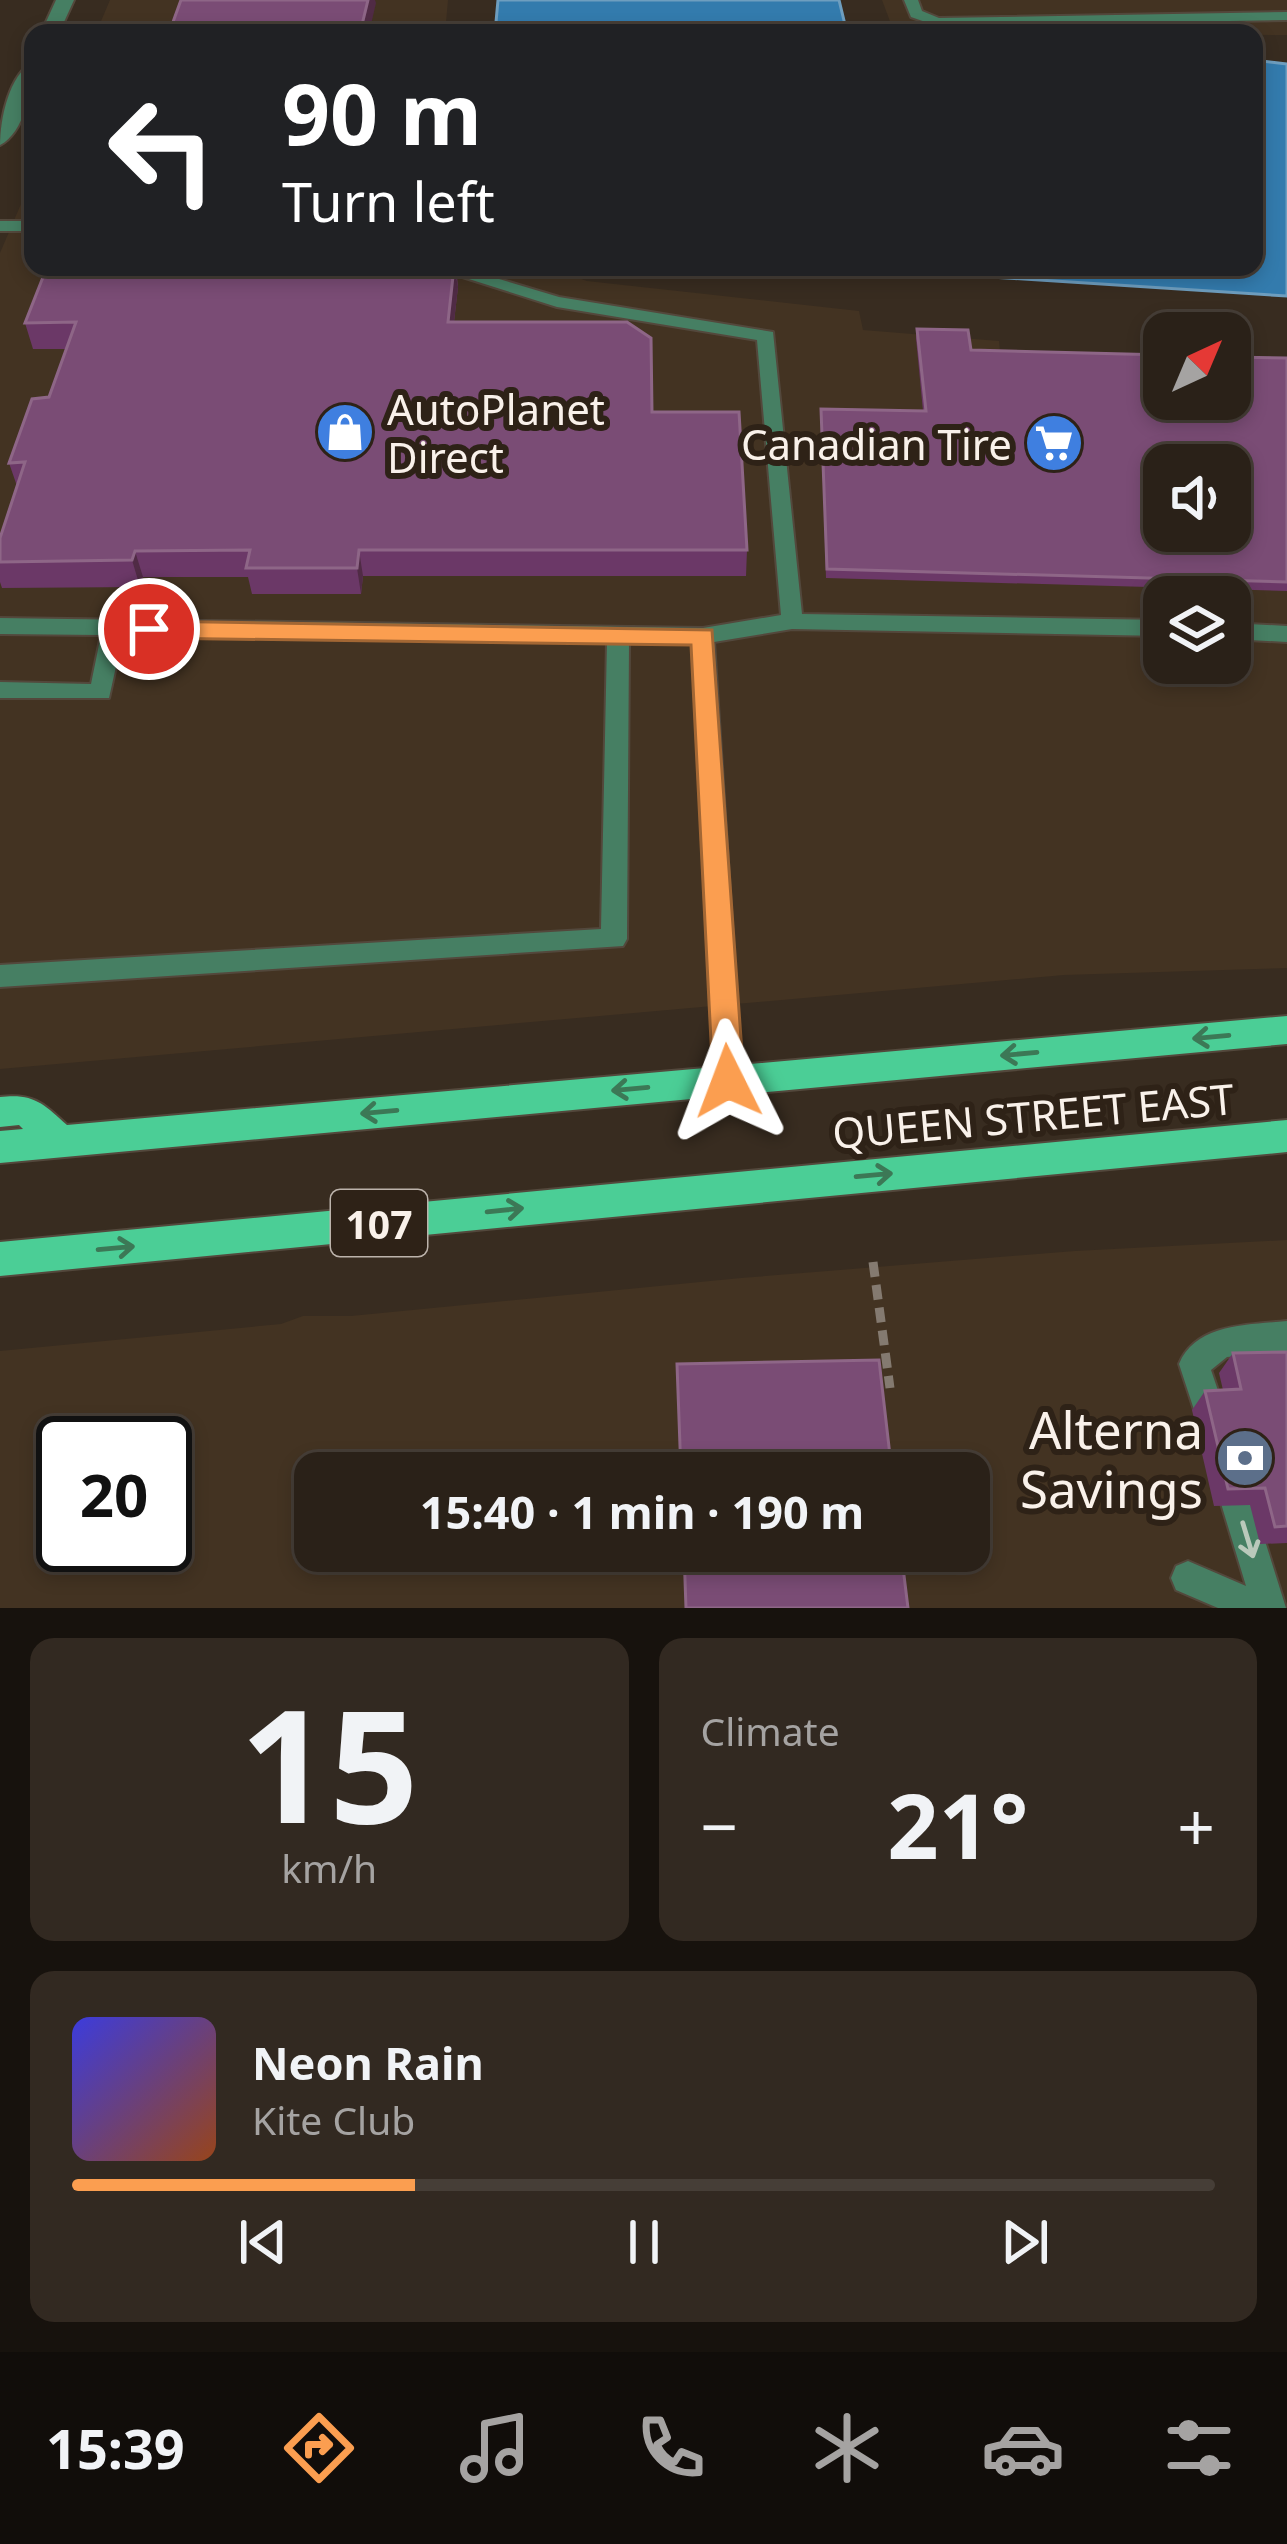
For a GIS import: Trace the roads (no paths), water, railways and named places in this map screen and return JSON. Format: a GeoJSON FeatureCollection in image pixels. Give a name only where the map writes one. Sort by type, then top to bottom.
{"type":"FeatureCollection","features":[{"type":"Feature","properties":{"kind":"main road","name":"QUEEN STREET EAST"},"geometry":{"type":"LineString","coordinates":[[0,1147],[1287,1030]]}},
{"type":"Feature","properties":{"kind":"main road"},"geometry":{"type":"LineString","coordinates":[[0,1112],[26,1109],[59,1142]]}},
{"type":"Feature","properties":{"kind":"main road","name":"QUEEN STREET EAST"},"geometry":{"type":"LineString","coordinates":[[0,1259],[1287,1136]]}},
{"type":"Feature","properties":{"kind":"street"},"geometry":{"type":"LineString","coordinates":[[0,139],[24,87]]}},
{"type":"Feature","properties":{"kind":"lane"},"geometry":{"type":"LineString","coordinates":[[910,0],[916,14],[937,22],[1287,16]]}},
{"type":"Feature","properties":{"kind":"lane"},"geometry":{"type":"LineString","coordinates":[[470,276],[557,302],[766,336],[792,621]]}},
{"type":"Feature","properties":{"kind":"lane"},"geometry":{"type":"LineString","coordinates":[[0,626],[703,636],[792,621],[1143,628]]}},
{"type":"Feature","properties":{"kind":"lane"},"geometry":{"type":"LineString","coordinates":[[0,690],[100,692],[113,629]]}},
{"type":"Feature","properties":{"kind":"lane"},"geometry":{"type":"LineString","coordinates":[[1251,632],[1287,634]]}},
{"type":"Feature","properties":{"kind":"lane"},"geometry":{"type":"LineString","coordinates":[[0,976],[614,939],[618,635]]}},
{"type":"Feature","properties":{"kind":"lane"},"geometry":{"type":"LineString","coordinates":[[703,636],[728,1081]]}},
{"type":"Feature","properties":{"kind":"lane"},"geometry":{"type":"LineString","coordinates":[[1269,1608],[1194,1364],[1221,1342],[1287,1336]]}},
{"type":"Feature","properties":{"kind":"lane"},"geometry":{"type":"LineString","coordinates":[[1188,1578],[1257,1608]]}},
{"type":"Feature","properties":{"kind":"water"},"geometry":{"type":"Polygon","coordinates":[[[498,0],[839,0],[845,24],[496,24],[498,0]]]}},
{"type":"Feature","properties":{"kind":"water"},"geometry":{"type":"Polygon","coordinates":[[[1263,61],[1287,64],[1287,296],[975,276],[1263,276],[1263,61]]]}},
{"type":"Feature","properties":{"kind":"place","name":"AutoPlanet Direct"},"geometry":{"type":"Point","coordinates":[345,432]}},
{"type":"Feature","properties":{"kind":"place","name":"Canadian Tire"},"geometry":{"type":"Point","coordinates":[1054,443]}},
{"type":"Feature","properties":{"kind":"place","name":"Alterna Savings"},"geometry":{"type":"Point","coordinates":[1245,1458]}}]}
